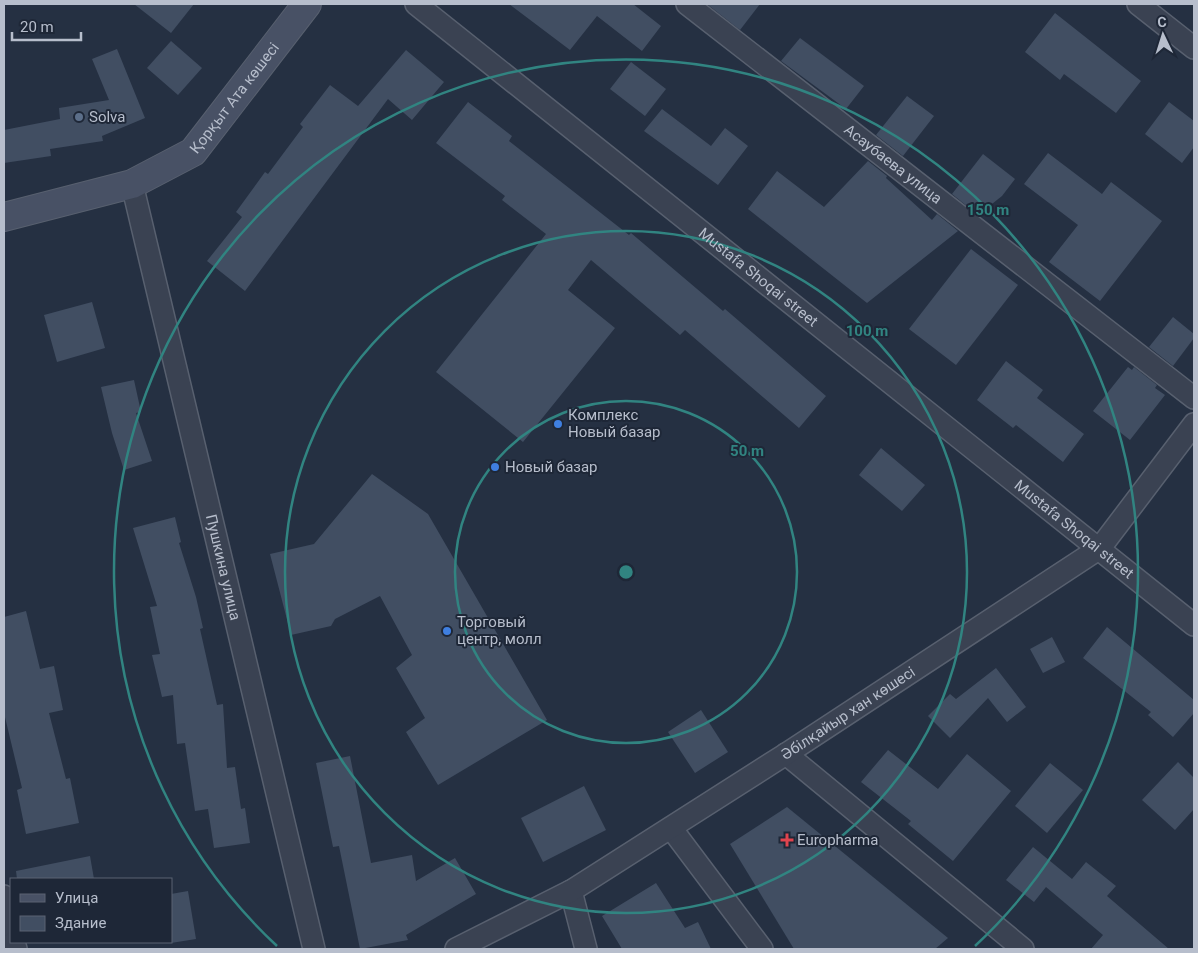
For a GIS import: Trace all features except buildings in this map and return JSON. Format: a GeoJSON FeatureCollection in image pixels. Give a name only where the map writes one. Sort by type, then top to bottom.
{"type":"FeatureCollection","features":[{"type":"Feature","properties":{"kind":"main road","name":"Қорқыт Ата көшесі"},"geometry":{"type":"LineString","coordinates":[[4,217],[132,184],[193,152],[307,4]]}},
{"type":"Feature","properties":{"kind":"street","name":"Mustafa Shoqai street"},"geometry":{"type":"LineString","coordinates":[[416,4],[1100,548],[1194,625]]}},
{"type":"Feature","properties":{"kind":"street","name":"Асаубаева улица"},"geometry":{"type":"LineString","coordinates":[[687,4],[1194,398]]}},
{"type":"Feature","properties":{"kind":"street"},"geometry":{"type":"LineString","coordinates":[[1138,4],[1194,48]]}},
{"type":"Feature","properties":{"kind":"street","name":"Пушкина улица"},"geometry":{"type":"LineString","coordinates":[[132,184],[314,949]]}},
{"type":"Feature","properties":{"kind":"street","name":"Әбілқайыр хан көшесі"},"geometry":{"type":"LineString","coordinates":[[456,949],[571,891],[672,828],[1100,548],[1194,424]]}},
{"type":"Feature","properties":{"kind":"street"},"geometry":{"type":"LineString","coordinates":[[786,754],[1024,949]]}},
{"type":"Feature","properties":{"kind":"street"},"geometry":{"type":"LineString","coordinates":[[672,828],[762,949]]}},
{"type":"Feature","properties":{"kind":"street"},"geometry":{"type":"LineString","coordinates":[[571,891],[586,949]]}},
{"type":"Feature","properties":{"kind":"street"},"geometry":{"type":"LineString","coordinates":[[4,896],[10,923]]}},
{"type":"Feature","properties":{"kind":"place","name":"Solva"},"geometry":{"type":"Point","coordinates":[79,117]}},
{"type":"Feature","properties":{"kind":"place","name":"Комплекс Новый базар"},"geometry":{"type":"Point","coordinates":[558,424]}},
{"type":"Feature","properties":{"kind":"place","name":"Новый базар"},"geometry":{"type":"Point","coordinates":[495,467]}},
{"type":"Feature","properties":{"kind":"place","name":"Торговый центр, молл"},"geometry":{"type":"Point","coordinates":[447,631]}},
{"type":"Feature","properties":{"kind":"place","name":"Europharma"},"geometry":{"type":"Point","coordinates":[787,840]}}]}
